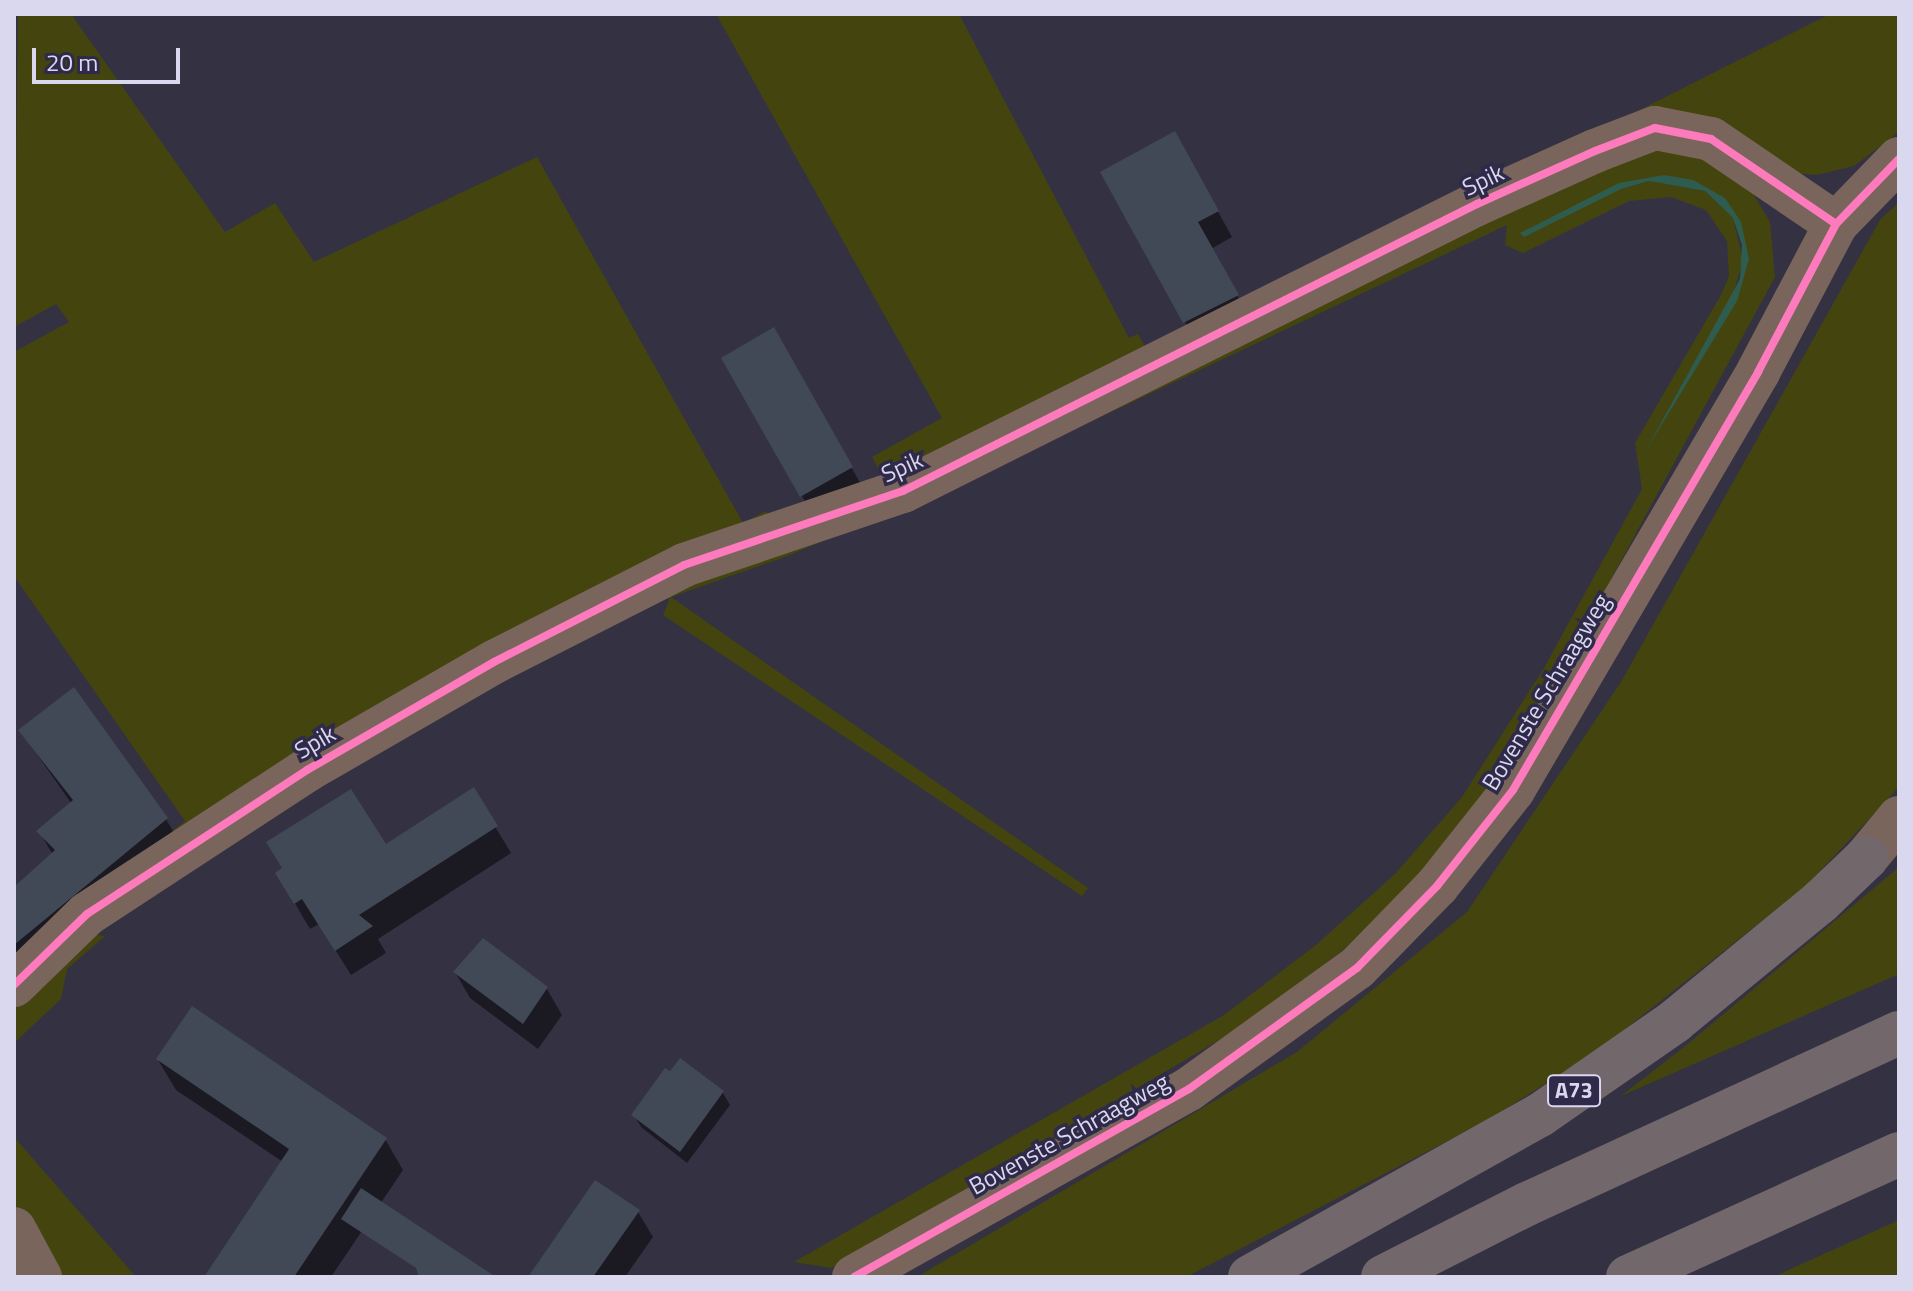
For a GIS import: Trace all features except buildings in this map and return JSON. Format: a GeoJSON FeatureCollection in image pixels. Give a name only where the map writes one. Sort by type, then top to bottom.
{"type":"FeatureCollection","features":[{"type":"Feature","properties":{"kind":"highway","name":"A73"},"geometry":{"type":"LineString","coordinates":[[1250,1277],[1540,1115],[1675,1021],[1882,847]]}},
{"type":"Feature","properties":{"kind":"highway"},"geometry":{"type":"LineString","coordinates":[[1383,1277],[1527,1204],[1899,1033]]}},
{"type":"Feature","properties":{"kind":"highway"},"geometry":{"type":"LineString","coordinates":[[1628,1277],[1899,1154]]}},
{"type":"Feature","properties":{"kind":"street","name":"Spik"},"geometry":{"type":"LineString","coordinates":[[14,985],[87,914],[307,770],[494,662],[684,565],[903,491],[1477,204],[1595,151],[1655,128],[1711,139],[1836,224]]}},
{"type":"Feature","properties":{"kind":"street","name":"Bovenste Schraagweg"},"geometry":{"type":"LineString","coordinates":[[854,1277],[1189,1089],[1357,968],[1437,886],[1513,790],[1758,372],[1836,224],[1899,159]]}},
{"type":"Feature","properties":{"kind":"street","name":"A73"},"geometry":{"type":"LineString","coordinates":[[1882,847],[1899,818]]}},
{"type":"Feature","properties":{"kind":"street"},"geometry":{"type":"LineString","coordinates":[[14,1229],[40,1277]]}},
{"type":"Feature","properties":{"kind":"shaded area"},"geometry":{"type":"Polygon","coordinates":[[[18,14],[71,14],[225,232],[275,203],[314,262],[537,157],[743,523],[766,511],[774,523],[87,900],[185,821],[14,576],[14,352],[69,322],[56,304],[14,327],[18,14]]]}},
{"type":"Feature","properties":{"kind":"shaded area"},"geometry":{"type":"Polygon","coordinates":[[[716,14],[959,14],[1129,338],[1138,334],[1145,347],[887,485],[872,457],[942,418],[716,14]]]}},
{"type":"Feature","properties":{"kind":"shaded area"},"geometry":{"type":"Polygon","coordinates":[[[1830,14],[1899,14],[1899,132],[1854,166],[1817,175],[1791,173],[1678,124],[1463,199],[1830,14]]]}},
{"type":"Feature","properties":{"kind":"shaded area"},"geometry":{"type":"Polygon","coordinates":[[[1681,147],[1746,182],[1770,222],[1775,277],[1571,653],[1471,814],[1403,894],[1352,943],[1243,1026],[831,1268],[794,1262],[1224,1015],[1316,945],[1395,874],[1462,797],[1544,668],[1642,489],[1635,443],[1721,295],[1729,276],[1727,241],[1706,210],[1671,197],[1629,201],[1523,253],[1505,245],[1507,225],[954,486],[785,557],[671,597],[1088,888],[1082,896],[663,615],[670,598],[663,600],[675,586],[1632,151],[1681,147]],[[1664,175],[1622,189],[1649,181],[1705,191],[1733,218],[1725,198],[1664,175]],[[1733,219],[1743,260],[1732,298],[1645,452],[1736,301],[1749,259],[1733,219]]]}},
{"type":"Feature","properties":{"kind":"shaded area"},"geometry":{"type":"Polygon","coordinates":[[[1664,175],[1693,180],[1725,198],[1741,222],[1749,259],[1737,301],[1645,452],[1740,279],[1742,245],[1733,218],[1705,191],[1649,181],[1621,189],[1524,237],[1520,233],[1619,183],[1664,175]]]}},
{"type":"Feature","properties":{"kind":"shaded area"},"geometry":{"type":"Polygon","coordinates":[[[1899,202],[1899,787],[1806,886],[1595,1053],[1486,1121],[1186,1277],[917,1277],[1297,1052],[1467,912],[1621,682],[1880,220],[1899,202]]]}},
{"type":"Feature","properties":{"kind":"shaded area"},"geometry":{"type":"Polygon","coordinates":[[[1899,867],[1899,974],[1621,1096],[1689,1043],[1899,867]]]}},
{"type":"Feature","properties":{"kind":"shaded area"},"geometry":{"type":"Polygon","coordinates":[[[88,934],[105,936],[67,969],[61,999],[14,1043],[14,994],[88,934]]]}},
{"type":"Feature","properties":{"kind":"shaded area"},"geometry":{"type":"Polygon","coordinates":[[[14,1137],[136,1277],[57,1277],[14,1206],[14,1137]]]}},
{"type":"Feature","properties":{"kind":"shaded area"},"geometry":{"type":"Polygon","coordinates":[[[1899,1220],[1899,1277],[1773,1277],[1899,1220]]]}},
{"type":"Feature","properties":{"kind":"cycle path"},"geometry":{"type":"LineString","coordinates":[[14,985],[87,914],[307,770],[494,662],[684,565],[903,491],[1477,204],[1595,151],[1655,128],[1711,139],[1836,224]]}},
{"type":"Feature","properties":{"kind":"cycle path"},"geometry":{"type":"LineString","coordinates":[[854,1277],[1189,1089],[1357,968],[1437,886],[1513,790],[1758,372],[1836,224],[1899,159]]}}]}
